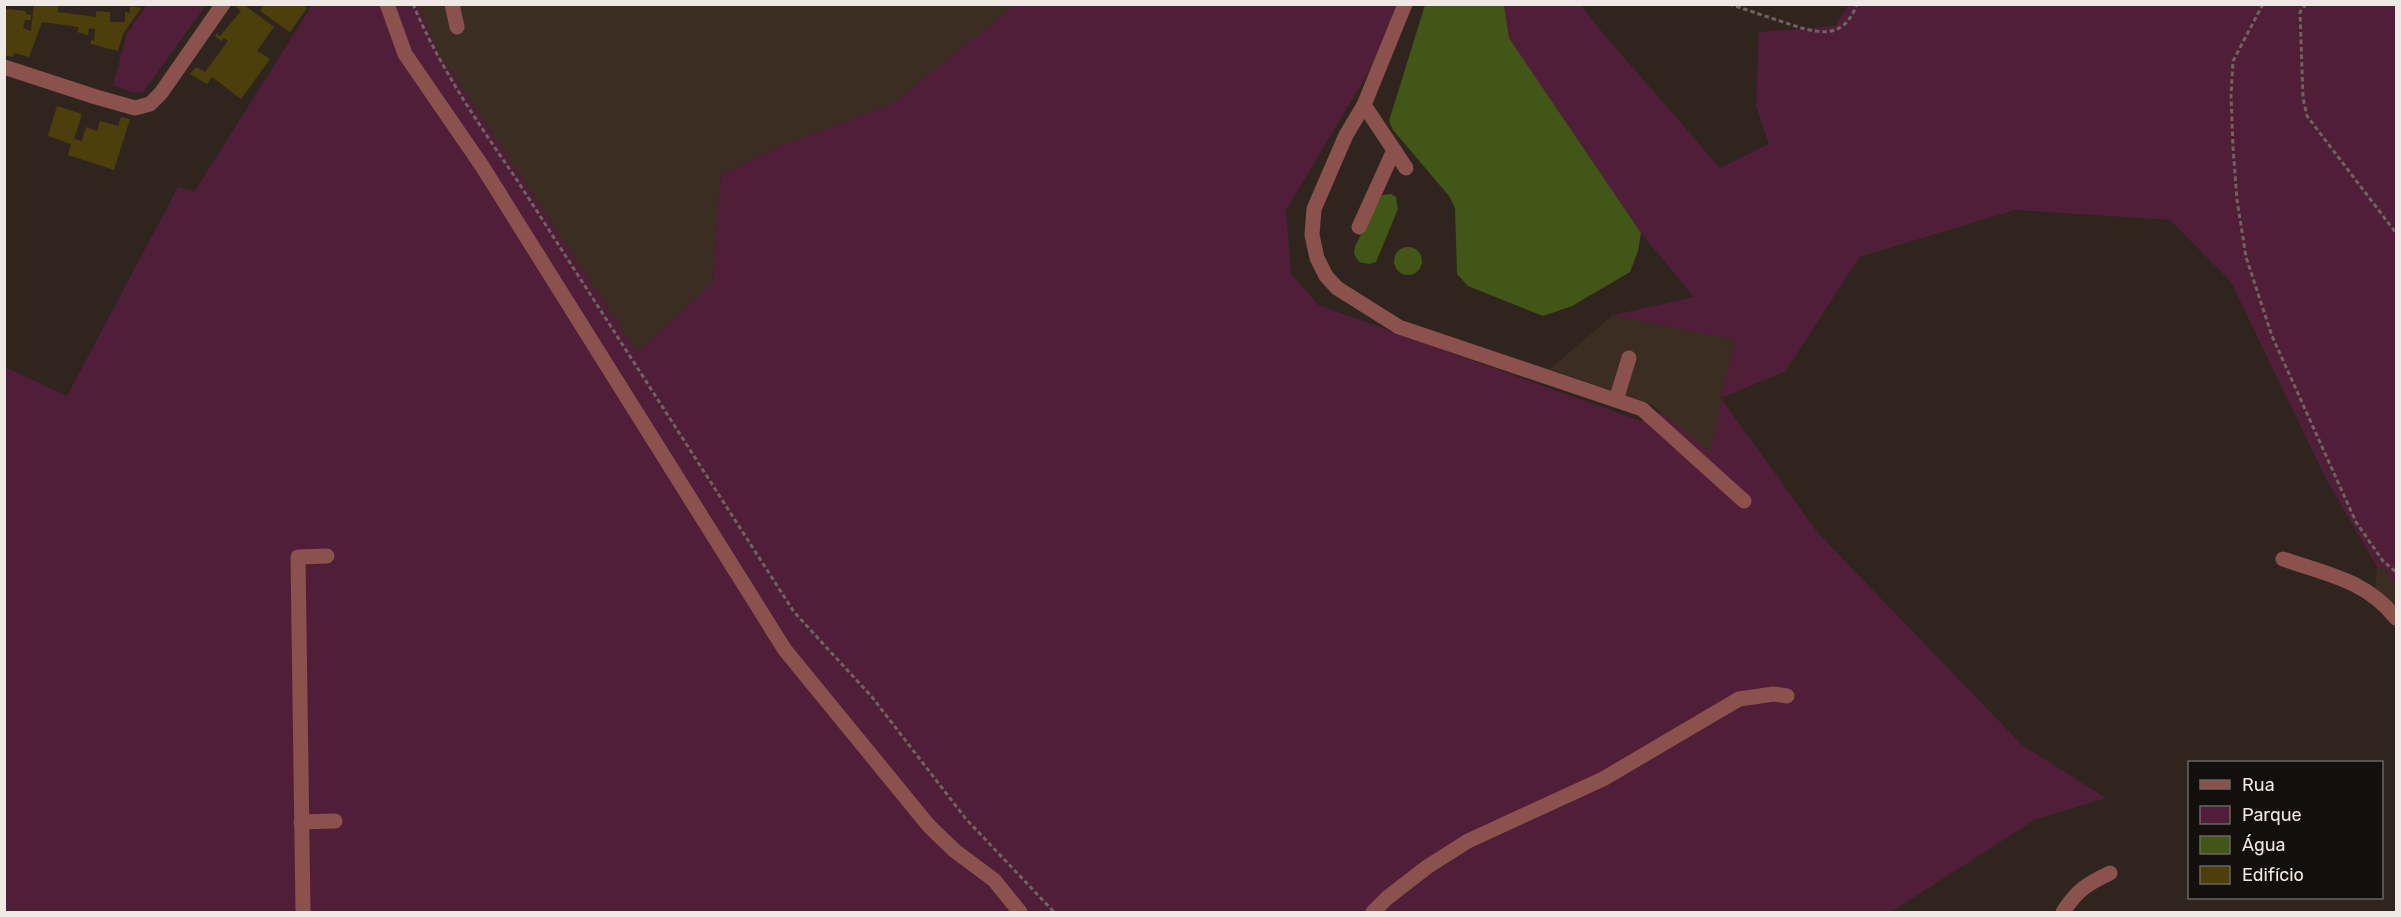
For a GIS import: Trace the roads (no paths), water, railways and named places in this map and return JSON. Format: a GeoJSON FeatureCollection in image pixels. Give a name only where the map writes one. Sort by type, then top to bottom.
{"type":"FeatureCollection","features":[{"type":"Feature","properties":{"kind":"street"},"geometry":{"type":"LineString","coordinates":[[4,67],[135,108],[150,104],[161,93],[223,4]]}},
{"type":"Feature","properties":{"kind":"street"},"geometry":{"type":"LineString","coordinates":[[387,4],[405,54],[482,166],[785,650],[928,826],[955,851],[994,880],[1020,912]]}},
{"type":"Feature","properties":{"kind":"street"},"geometry":{"type":"LineString","coordinates":[[452,4],[458,27]]}},
{"type":"Feature","properties":{"kind":"street"},"geometry":{"type":"LineString","coordinates":[[1405,4],[1364,105],[1346,135],[1314,209],[1312,235],[1317,258],[1326,276],[1337,288],[1399,327],[1642,409],[1744,501]]}},
{"type":"Feature","properties":{"kind":"street"},"geometry":{"type":"LineString","coordinates":[[1364,105],[1406,168]]}},
{"type":"Feature","properties":{"kind":"street"},"geometry":{"type":"LineString","coordinates":[[1359,227],[1394,150]]}},
{"type":"Feature","properties":{"kind":"street"},"geometry":{"type":"LineString","coordinates":[[1616,400],[1629,358]]}},
{"type":"Feature","properties":{"kind":"street"},"geometry":{"type":"LineString","coordinates":[[303,912],[298,557],[327,556]]}},
{"type":"Feature","properties":{"kind":"street"},"geometry":{"type":"LineString","coordinates":[[2283,559],[2358,584],[2384,602],[2397,618]]}},
{"type":"Feature","properties":{"kind":"street"},"geometry":{"type":"LineString","coordinates":[[1372,912],[1427,867],[1468,842],[1604,779],[1739,699],[1774,694],[1787,696]]}},
{"type":"Feature","properties":{"kind":"street"},"geometry":{"type":"LineString","coordinates":[[301,822],[335,821]]}},
{"type":"Feature","properties":{"kind":"street"},"geometry":{"type":"LineString","coordinates":[[2062,912],[2073,896],[2086,885],[2110,873]]}},
{"type":"Feature","properties":{"kind":"water"},"geometry":{"type":"Polygon","coordinates":[[[1425,5],[1504,5],[1509,38],[1641,233],[1638,251],[1630,272],[1572,306],[1543,316],[1468,286],[1457,274],[1455,208],[1449,196],[1393,130],[1389,121],[1425,5]]]}},
{"type":"Feature","properties":{"kind":"water"},"geometry":{"type":"Polygon","coordinates":[[[1391,194],[1396,197],[1398,209],[1376,262],[1369,264],[1359,262],[1354,254],[1355,246],[1382,195],[1391,194]]]}},
{"type":"Feature","properties":{"kind":"water"},"geometry":{"type":"Polygon","coordinates":[[[1408,247],[1418,251],[1422,261],[1418,271],[1408,275],[1398,271],[1394,261],[1398,251],[1408,247]]]}}]}
